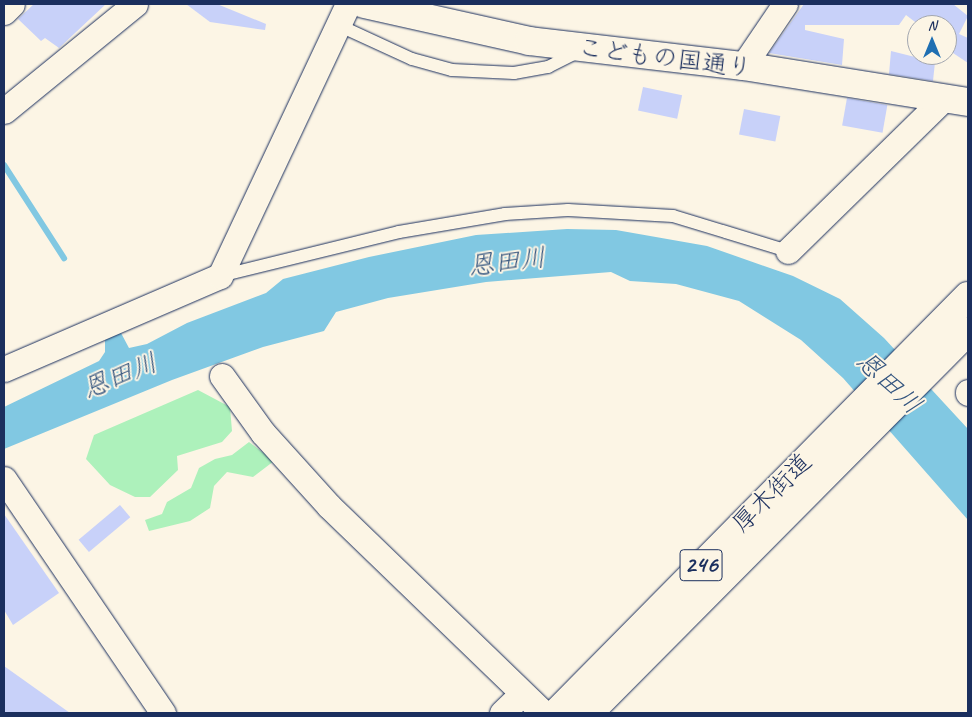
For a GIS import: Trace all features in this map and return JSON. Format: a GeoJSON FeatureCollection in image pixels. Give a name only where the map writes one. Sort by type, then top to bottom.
{"type":"FeatureCollection","features":[{"type":"Feature","properties":{"kind":"main road","name":"こどもの国通り"},"geometry":{"type":"LineString","coordinates":[[364,4],[471,30],[584,49],[743,66],[956,100]]}},
{"type":"Feature","properties":{"kind":"main road","name":"厚木街道"},"geometry":{"type":"LineString","coordinates":[[589,713],[856,427],[928,354],[968,296]]}},
{"type":"Feature","properties":{"kind":"main road","name":"厚木街道"},"geometry":{"type":"LineString","coordinates":[[928,354],[968,331]]}},
{"type":"Feature","properties":{"kind":"main road","name":"厚木街道"},"geometry":{"type":"LineString","coordinates":[[556,713],[856,427]]}},
{"type":"Feature","properties":{"kind":"street"},"geometry":{"type":"LineString","coordinates":[[4,12],[12,4]]}},
{"type":"Feature","properties":{"kind":"street"},"geometry":{"type":"LineString","coordinates":[[4,111],[134,4]]}},
{"type":"Feature","properties":{"kind":"street"},"geometry":{"type":"LineString","coordinates":[[743,66],[785,4]]}},
{"type":"Feature","properties":{"kind":"street"},"geometry":{"type":"LineString","coordinates":[[4,369],[220,276],[343,14]]}},
{"type":"Feature","properties":{"kind":"street"},"geometry":{"type":"LineString","coordinates":[[788,251],[956,100]]}},
{"type":"Feature","properties":{"kind":"street"},"geometry":{"type":"LineString","coordinates":[[222,376],[263,433],[329,506],[543,713]]}},
{"type":"Feature","properties":{"kind":"street"},"geometry":{"type":"LineString","coordinates":[[4,479],[163,713]]}},
{"type":"Feature","properties":{"kind":"street"},"geometry":{"type":"LineString","coordinates":[[502,713],[522,694]]}},
{"type":"Feature","properties":{"kind":"lane"},"geometry":{"type":"LineString","coordinates":[[343,14],[431,66],[482,74],[548,67],[584,49]]}},
{"type":"Feature","properties":{"kind":"lane"},"geometry":{"type":"LineString","coordinates":[[220,276],[408,230],[505,214],[568,210],[673,216],[788,251]]}},
{"type":"Feature","properties":{"kind":"green space"},"geometry":{"type":"Polygon","coordinates":[[[198,390],[230,407],[232,431],[222,442],[177,456],[178,470],[150,497],[135,497],[110,485],[86,459],[94,435],[198,390]]]}},
{"type":"Feature","properties":{"kind":"green space"},"geometry":{"type":"Polygon","coordinates":[[[249,442],[274,461],[253,477],[227,472],[214,486],[210,508],[190,521],[149,531],[145,520],[162,514],[167,502],[191,488],[199,468],[215,459],[232,455],[249,442]]]}},
{"type":"Feature","properties":{"kind":"water","name":"恩田川"},"geometry":{"type":"Polygon","coordinates":[[[567,229],[616,230],[707,246],[793,276],[840,299],[884,338],[968,429],[968,520],[843,378],[801,340],[739,301],[676,284],[630,281],[611,272],[486,282],[388,298],[336,312],[324,331],[263,347],[172,380],[4,449],[4,407],[99,361],[105,352],[105,339],[115,334],[121,333],[129,348],[147,344],[187,323],[266,293],[283,279],[369,257],[476,235],[567,229]]]}},
{"type":"Feature","properties":{"kind":"building"},"geometry":{"type":"Polygon","coordinates":[[[34,4],[106,4],[59,48],[45,38],[41,41],[18,19],[34,4]]]}},
{"type":"Feature","properties":{"kind":"building"},"geometry":{"type":"Polygon","coordinates":[[[186,4],[217,4],[266,24],[265,30],[210,22],[186,4]]]}},
{"type":"Feature","properties":{"kind":"building"},"geometry":{"type":"Polygon","coordinates":[[[804,4],[953,4],[968,16],[959,34],[968,38],[968,63],[957,56],[957,15],[906,15],[899,25],[805,25],[805,30],[844,39],[842,65],[769,53],[804,4]]]}},
{"type":"Feature","properties":{"kind":"building"},"geometry":{"type":"Polygon","coordinates":[[[891,51],[907,55],[907,65],[935,65],[933,81],[889,74],[891,51]]]}},
{"type":"Feature","properties":{"kind":"building"},"geometry":{"type":"Polygon","coordinates":[[[643,87],[682,95],[677,119],[638,110],[643,87]]]}},
{"type":"Feature","properties":{"kind":"building"},"geometry":{"type":"Polygon","coordinates":[[[847,98],[887,105],[883,133],[842,126],[847,98]]]}},
{"type":"Feature","properties":{"kind":"building"},"geometry":{"type":"Polygon","coordinates":[[[744,109],[780,116],[775,142],[739,135],[744,109]]]}},
{"type":"Feature","properties":{"kind":"building"},"geometry":{"type":"Polygon","coordinates":[[[120,505],[130,517],[89,552],[79,540],[120,505]]]}},
{"type":"Feature","properties":{"kind":"building"},"geometry":{"type":"Polygon","coordinates":[[[4,514],[59,593],[13,625],[4,610],[4,514]]]}},
{"type":"Feature","properties":{"kind":"building"},"geometry":{"type":"Polygon","coordinates":[[[4,666],[70,713],[4,713],[4,666]]]}},
{"type":"Feature","properties":{"kind":"waterway"},"geometry":{"type":"LineString","coordinates":[[4,165],[64,258]]}}]}
